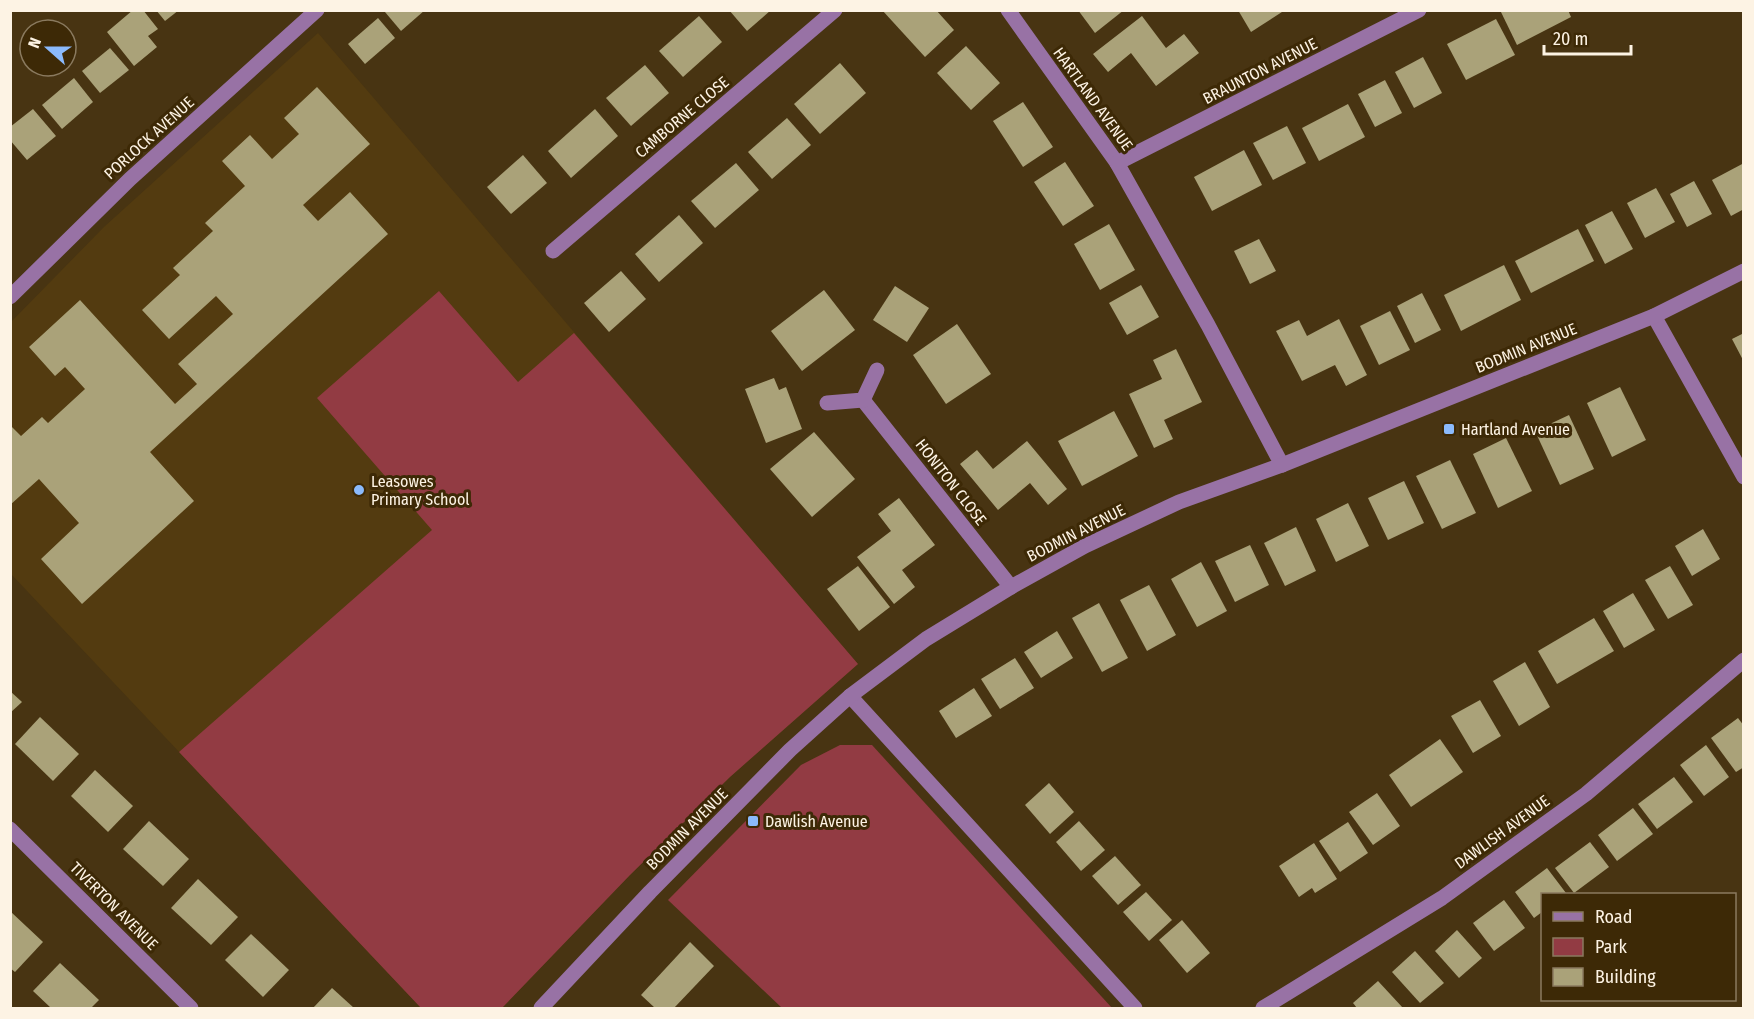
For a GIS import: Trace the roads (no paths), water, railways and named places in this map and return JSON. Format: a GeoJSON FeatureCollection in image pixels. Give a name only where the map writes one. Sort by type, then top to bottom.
{"type":"FeatureCollection","features":[{"type":"Feature","properties":{"kind":"street","name":"PORLOCK AVENUE"},"geometry":{"type":"LineString","coordinates":[[10,297],[130,179],[317,10]]}},
{"type":"Feature","properties":{"kind":"street","name":"CAMBORNE CLOSE"},"geometry":{"type":"LineString","coordinates":[[553,251],[835,10]]}},
{"type":"Feature","properties":{"kind":"street","name":"HARTLAND AVENUE"},"geometry":{"type":"LineString","coordinates":[[1008,10],[1118,163],[1282,465]]}},
{"type":"Feature","properties":{"kind":"street","name":"BRAUNTON AVENUE"},"geometry":{"type":"LineString","coordinates":[[1118,163],[1419,10]]}},
{"type":"Feature","properties":{"kind":"street","name":"BODMIN AVENUE"},"geometry":{"type":"LineString","coordinates":[[541,1008],[650,892],[773,767],[850,696],[926,639],[1011,587],[1085,546],[1179,502],[1282,465],[1654,316],[1743,271]]}},
{"type":"Feature","properties":{"kind":"street"},"geometry":{"type":"LineString","coordinates":[[1654,316],[1743,477]]}},
{"type":"Feature","properties":{"kind":"street"},"geometry":{"type":"LineString","coordinates":[[827,403],[863,400],[877,370]]}},
{"type":"Feature","properties":{"kind":"street","name":"HONITON CLOSE"},"geometry":{"type":"LineString","coordinates":[[863,400],[1011,587]]}},
{"type":"Feature","properties":{"kind":"street","name":"DAWLISH AVENUE"},"geometry":{"type":"LineString","coordinates":[[1263,1008],[1442,898],[1576,801],[1743,660]]}},
{"type":"Feature","properties":{"kind":"street"},"geometry":{"type":"LineString","coordinates":[[850,696],[1135,1008]]}},
{"type":"Feature","properties":{"kind":"street","name":"TIVERTON AVENUE"},"geometry":{"type":"LineString","coordinates":[[10,829],[191,1008]]}},
{"type":"Feature","properties":{"kind":"place","name":"Hartland Avenue"},"geometry":{"type":"Point","coordinates":[1449,429]}},
{"type":"Feature","properties":{"kind":"place","name":"Leasowes Primary School"},"geometry":{"type":"Point","coordinates":[359,490]}},
{"type":"Feature","properties":{"kind":"place","name":"Dawlish Avenue"},"geometry":{"type":"Point","coordinates":[753,821]}}]}
